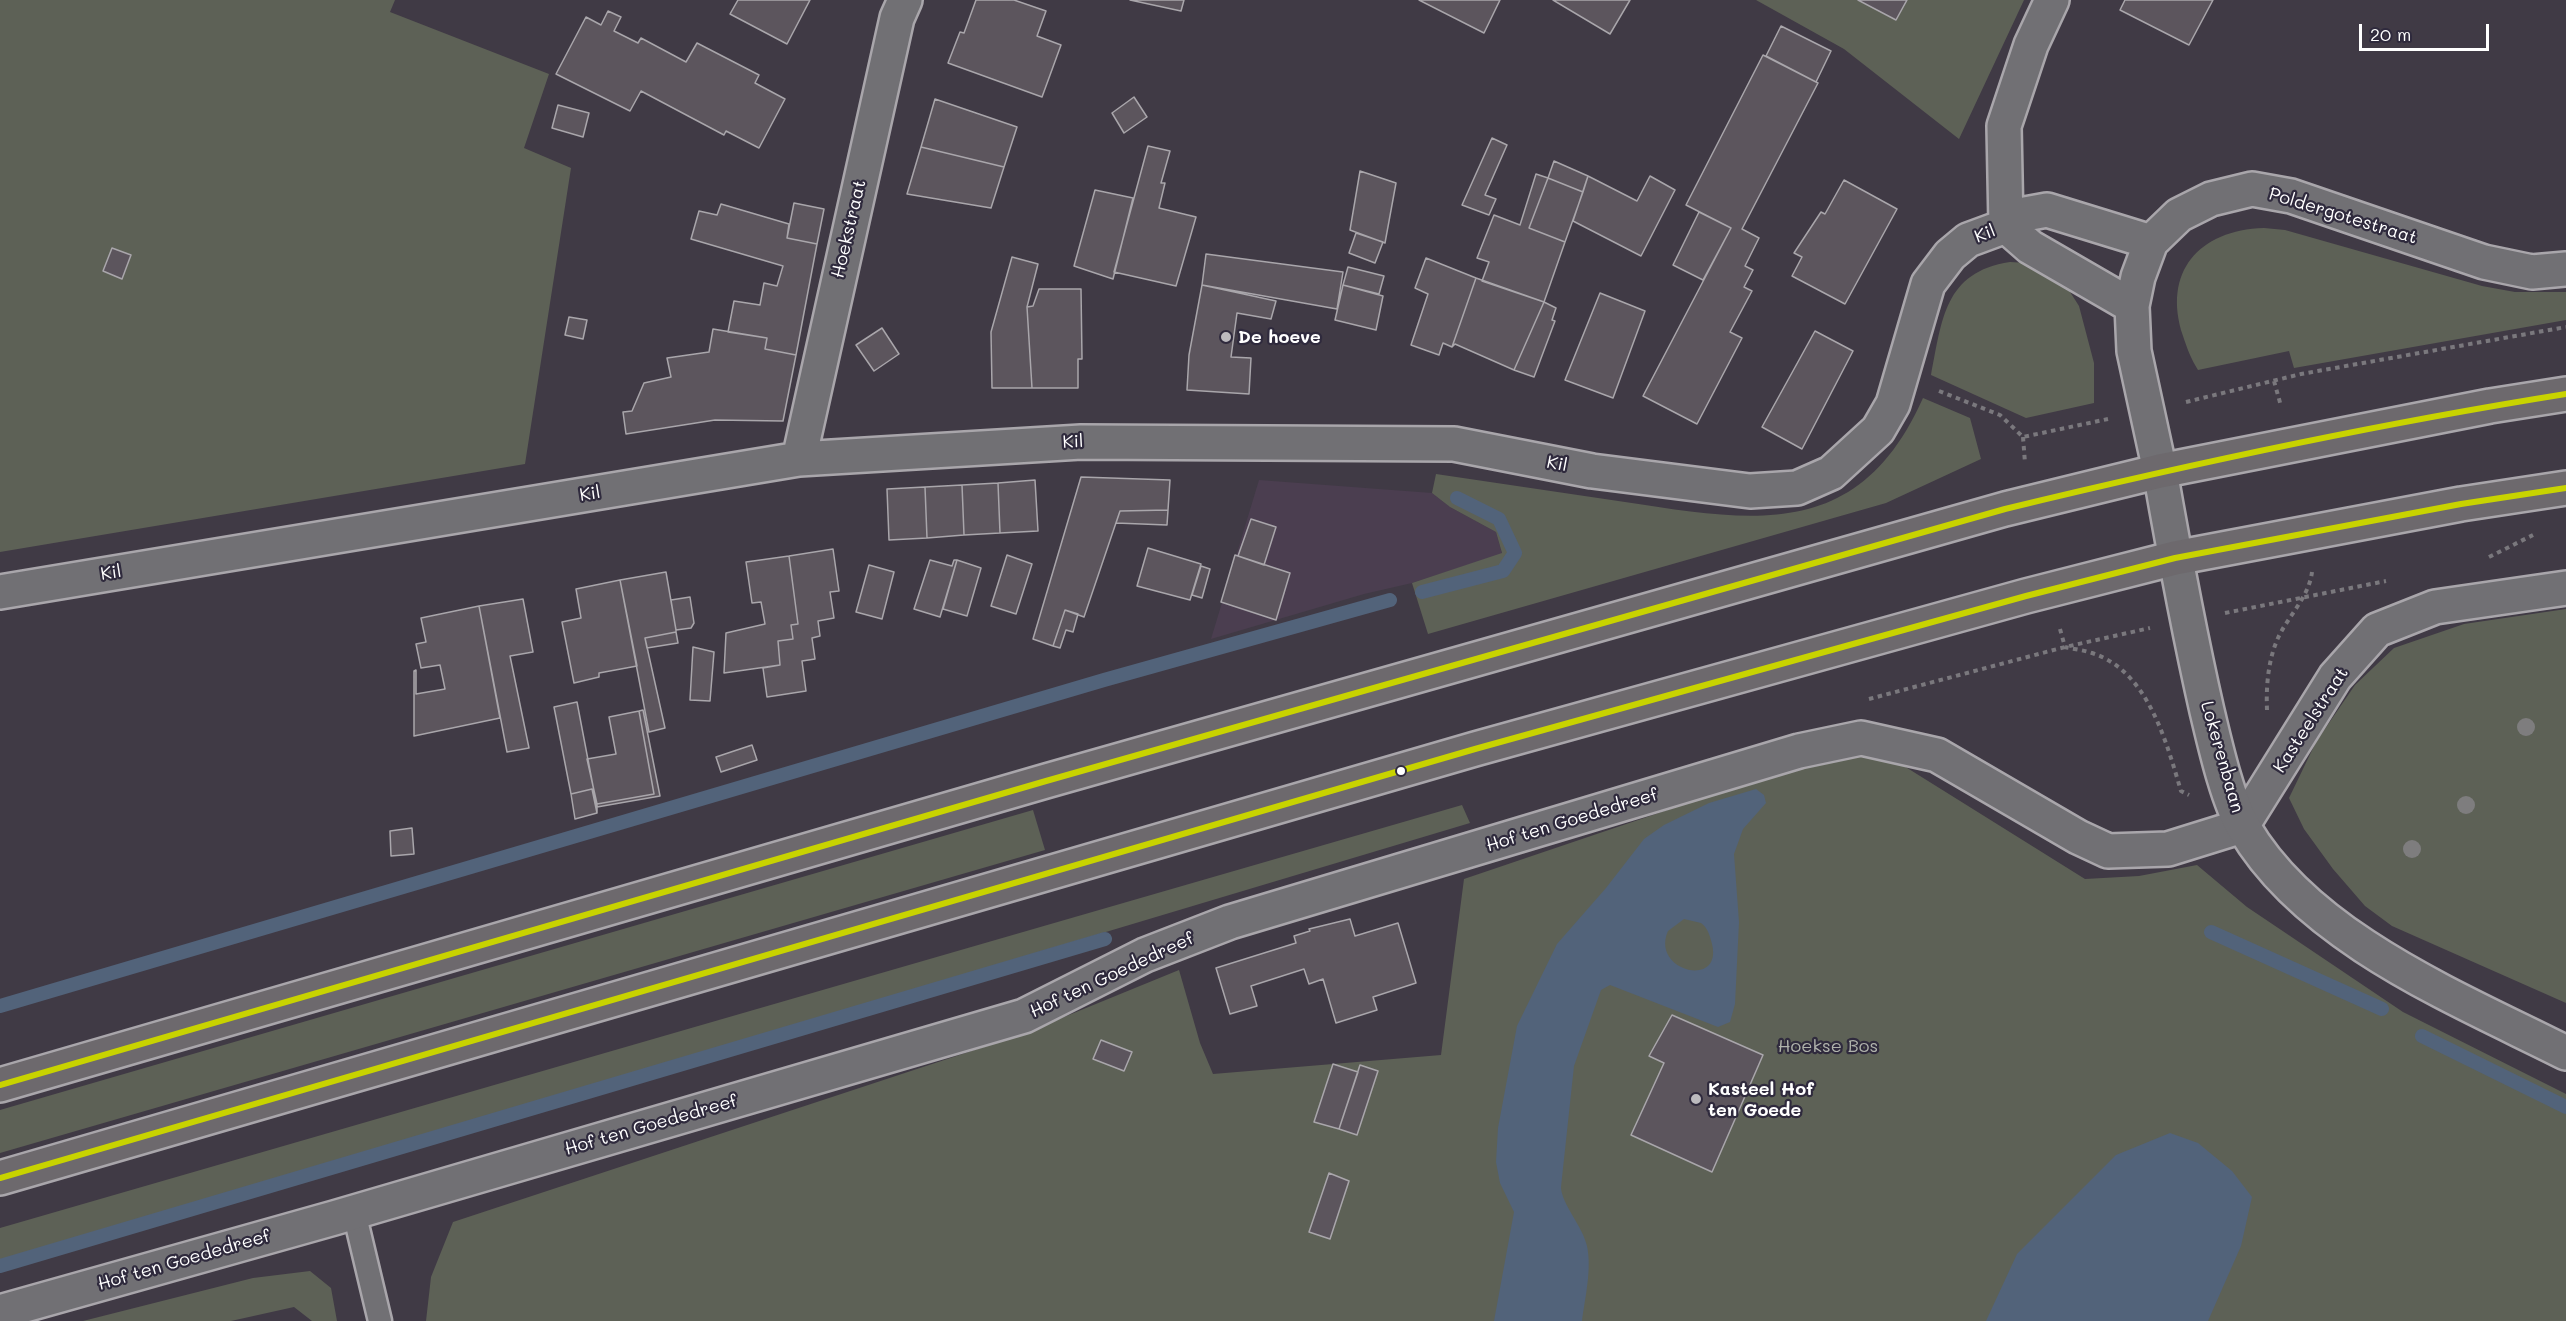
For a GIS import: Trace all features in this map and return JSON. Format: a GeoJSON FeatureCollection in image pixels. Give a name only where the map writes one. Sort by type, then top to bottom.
{"type":"FeatureCollection","features":[{"type":"Feature","properties":{"kind":"highway"},"geometry":{"type":"LineString","coordinates":[[0,1085],[1103,765],[1993,512],[2160,471],[2490,406],[2566,394]]}},
{"type":"Feature","properties":{"kind":"highway"},"geometry":{"type":"LineString","coordinates":[[0,1178],[1487,746],[2026,596],[2175,558],[2461,504],[2566,488]]}},
{"type":"Feature","properties":{"kind":"street","name":"Hoekstraat"},"geometry":{"type":"LineString","coordinates":[[799,459],[853,207],[897,18],[905,0]]}},
{"type":"Feature","properties":{"kind":"street"},"geometry":{"type":"LineString","coordinates":[[2006,226],[2004,126],[2031,45],[2052,0]]}},
{"type":"Feature","properties":{"kind":"street","name":"Poldergotestraat"},"geometry":{"type":"LineString","coordinates":[[2160,471],[2134,351],[2132,306],[2138,277],[2151,242],[2179,215],[2211,199],[2252,189],[2291,196],[2484,262],[2532,272],[2566,269]]}},
{"type":"Feature","properties":{"kind":"street","name":"Kil"},"geometry":{"type":"LineString","coordinates":[[0,592],[799,459],[1109,440],[1454,444],[1615,474],[1750,491],[1797,488],[1830,473],[1878,430],[1893,404],[1929,284],[1950,255],[1968,240],[2006,226],[2025,214],[2047,210],[2151,242]]}},
{"type":"Feature","properties":{"kind":"street","name":"Kil"},"geometry":{"type":"LineString","coordinates":[[2006,226],[2030,246],[2132,306]]}},
{"type":"Feature","properties":{"kind":"street","name":"Lokerenbaan"},"geometry":{"type":"LineString","coordinates":[[2160,471],[2175,558],[2218,758],[2242,826],[2267,863],[2348,937],[2402,969],[2566,1053]]}},
{"type":"Feature","properties":{"kind":"street","name":"Kasteelstraat"},"geometry":{"type":"LineString","coordinates":[[2242,826],[2335,677],[2378,630],[2435,607],[2566,588]]}},
{"type":"Feature","properties":{"kind":"street","name":"Hof ten Goededreef"},"geometry":{"type":"LineString","coordinates":[[0,1312],[354,1212],[1024,1016],[1145,955],[1230,922],[1799,751],[1861,738],[1937,755],[2078,837],[2108,851],[2168,849],[2242,826]]}},
{"type":"Feature","properties":{"kind":"lane"},"geometry":{"type":"LineString","coordinates":[[354,1212],[380,1321]]}},
{"type":"Feature","properties":{"kind":"path"},"geometry":{"type":"LineString","coordinates":[[1902,376],[2000,415],[2023,437],[2147,411],[2301,374],[2566,327]]}},
{"type":"Feature","properties":{"kind":"path"},"geometry":{"type":"LineString","coordinates":[[2479,560],[2536,534]]}},
{"type":"Feature","properties":{"kind":"path"},"geometry":{"type":"LineString","coordinates":[[1861,701],[2065,647],[2188,620],[2395,580]]}},
{"type":"Feature","properties":{"kind":"shaded area"},"geometry":{"type":"Polygon","coordinates":[[[1259,480],[1432,493],[1450,507],[1496,532],[1502,554],[1412,583],[1364,594],[1211,639],[1259,480]]]}},
{"type":"Feature","properties":{"kind":"green space"},"geometry":{"type":"Polygon","coordinates":[[[0,0],[395,0],[390,12],[549,74],[524,148],[571,168],[525,464],[0,552],[0,0]]]}},
{"type":"Feature","properties":{"kind":"green space"},"geometry":{"type":"Polygon","coordinates":[[[1756,0],[2024,0],[1959,139],[1844,49],[1756,0]]]}},
{"type":"Feature","properties":{"kind":"green space"},"geometry":{"type":"Polygon","coordinates":[[[2264,228],[2285,230],[2482,286],[2515,292],[2566,292],[2566,320],[2294,368],[2289,351],[2198,370],[2186,345],[2178,313],[2178,292],[2182,274],[2191,259],[2204,246],[2221,237],[2241,231],[2264,228]]]}},
{"type":"Feature","properties":{"kind":"green space"},"geometry":{"type":"Polygon","coordinates":[[[2010,262],[2027,263],[2065,284],[2079,306],[2094,363],[2094,403],[2026,418],[1931,375],[1943,318],[1959,288],[1971,276],[1988,267],[2010,262]]]}},
{"type":"Feature","properties":{"kind":"green space"},"geometry":{"type":"Polygon","coordinates":[[[1923,398],[1970,418],[1981,459],[1886,503],[1428,634],[1412,583],[1502,553],[1496,532],[1450,507],[1432,493],[1436,474],[1718,514],[1760,516],[1799,511],[1835,499],[1868,477],[1897,444],[1923,398]]]}},
{"type":"Feature","properties":{"kind":"green space"},"geometry":{"type":"Polygon","coordinates":[[[2566,609],[2566,1003],[2392,926],[2365,906],[2333,869],[2304,829],[2289,798],[2316,742],[2355,685],[2394,648],[2464,624],[2566,609]]]}},
{"type":"Feature","properties":{"kind":"green space","name":"Hoekse Bos"},"geometry":{"type":"Polygon","coordinates":[[[1842,755],[1888,756],[2085,879],[2139,876],[2197,865],[2247,907],[2403,1012],[2566,1094],[2566,1321],[426,1321],[431,1277],[453,1222],[1020,1035],[1179,970],[1200,1043],[1213,1074],[1441,1055],[1464,879],[1759,779],[1842,755]]]}},
{"type":"Feature","properties":{"kind":"green space"},"geometry":{"type":"Polygon","coordinates":[[[1462,805],[1470,823],[0,1263],[0,1228],[1462,805]]]}},
{"type":"Feature","properties":{"kind":"green space"},"geometry":{"type":"Polygon","coordinates":[[[1033,810],[1045,850],[0,1153],[0,1110],[1033,810]]]}},
{"type":"Feature","properties":{"kind":"green space"},"geometry":{"type":"Polygon","coordinates":[[[310,1271],[331,1288],[337,1321],[312,1321],[294,1307],[231,1321],[83,1321],[253,1278],[310,1271]]]}},
{"type":"Feature","properties":{"kind":"water"},"geometry":{"type":"Polygon","coordinates":[[[1756,789],[1764,795],[1766,803],[1743,829],[1734,854],[1739,922],[1735,1004],[1730,1022],[1718,1027],[1610,985],[1601,990],[1574,1066],[1561,1187],[1564,1200],[1587,1246],[1588,1274],[1582,1321],[1494,1321],[1514,1212],[1500,1183],[1496,1162],[1498,1128],[1517,1026],[1557,944],[1606,888],[1644,839],[1664,825],[1709,803],[1756,789]],[[1684,919],[1668,931],[1665,945],[1669,956],[1677,965],[1698,970],[1707,967],[1713,958],[1709,935],[1701,923],[1684,919]]]}},
{"type":"Feature","properties":{"kind":"water"},"geometry":{"type":"Polygon","coordinates":[[[2170,1133],[2198,1143],[2232,1171],[2252,1197],[2241,1246],[2208,1321],[1986,1321],[2017,1254],[2116,1155],[2170,1133]]]}},
{"type":"Feature","properties":{"kind":"building"},"geometry":{"type":"Polygon","coordinates":[[[738,0],[810,0],[787,44],[730,14],[738,0]]]}},
{"type":"Feature","properties":{"kind":"building"},"geometry":{"type":"Polygon","coordinates":[[[976,0],[1014,0],[1046,11],[1037,36],[1061,45],[1042,97],[948,63],[960,32],[964,33],[976,0]]]}},
{"type":"Feature","properties":{"kind":"building"},"geometry":{"type":"Polygon","coordinates":[[[1130,0],[1184,0],[1181,11],[1130,0]]]}},
{"type":"Feature","properties":{"kind":"building"},"geometry":{"type":"Polygon","coordinates":[[[1419,0],[1500,0],[1484,33],[1419,0]]]}},
{"type":"Feature","properties":{"kind":"building"},"geometry":{"type":"Polygon","coordinates":[[[1553,0],[1630,0],[1610,34],[1553,0]]]}},
{"type":"Feature","properties":{"kind":"building"},"geometry":{"type":"Polygon","coordinates":[[[1858,0],[1907,0],[1896,20],[1858,0]]]}},
{"type":"Feature","properties":{"kind":"building"},"geometry":{"type":"Polygon","coordinates":[[[2125,0],[2213,0],[2189,45],[2120,10],[2125,0]]]}},
{"type":"Feature","properties":{"kind":"building"},"geometry":{"type":"Polygon","coordinates":[[[608,11],[621,17],[614,31],[638,43],[641,38],[686,62],[697,43],[759,75],[755,83],[785,99],[759,148],[726,131],[724,135],[641,91],[630,111],[556,74],[586,17],[601,25],[608,11]]]}},
{"type":"Feature","properties":{"kind":"building"},"geometry":{"type":"Polygon","coordinates":[[[1781,26],[1831,51],[1816,82],[1766,56],[1781,26]]]}},
{"type":"Feature","properties":{"kind":"building"},"geometry":{"type":"Polygon","coordinates":[[[1763,55],[1818,83],[1742,229],[1759,238],[1745,266],[1753,270],[1744,287],[1752,291],[1730,332],[1742,338],[1697,424],[1643,396],[1731,228],[1686,205],[1763,55]]]}},
{"type":"Feature","properties":{"kind":"building"},"geometry":{"type":"Polygon","coordinates":[[[1134,97],[1147,117],[1124,133],[1112,113],[1134,97]]]}},
{"type":"Feature","properties":{"kind":"building"},"geometry":{"type":"Polygon","coordinates":[[[935,99],[1017,127],[1004,167],[921,147],[935,99]]]}},
{"type":"Feature","properties":{"kind":"building"},"geometry":{"type":"Polygon","coordinates":[[[558,105],[589,113],[583,137],[552,128],[558,105]]]}},
{"type":"Feature","properties":{"kind":"building"},"geometry":{"type":"Polygon","coordinates":[[[1492,138],[1507,145],[1485,195],[1496,199],[1489,215],[1462,205],[1492,138]]]}},
{"type":"Feature","properties":{"kind":"building"},"geometry":{"type":"Polygon","coordinates":[[[1148,146],[1170,151],[1161,183],[1165,183],[1159,208],[1196,217],[1176,286],[1114,272],[1148,146]]]}},
{"type":"Feature","properties":{"kind":"building"},"geometry":{"type":"Polygon","coordinates":[[[921,147],[1004,167],[991,208],[907,194],[921,147]]]}},
{"type":"Feature","properties":{"kind":"building"},"geometry":{"type":"Polygon","coordinates":[[[1554,161],[1588,176],[1583,192],[1548,178],[1554,161]]]}},
{"type":"Feature","properties":{"kind":"building"},"geometry":{"type":"Polygon","coordinates":[[[1360,171],[1396,183],[1385,243],[1350,230],[1360,171]]]}},
{"type":"Feature","properties":{"kind":"building"},"geometry":{"type":"Polygon","coordinates":[[[1536,174],[1548,178],[1529,228],[1565,242],[1544,302],[1482,281],[1489,262],[1477,258],[1494,215],[1520,225],[1536,174]]]}},
{"type":"Feature","properties":{"kind":"building"},"geometry":{"type":"Polygon","coordinates":[[[1588,176],[1637,201],[1650,176],[1675,190],[1641,256],[1573,221],[1588,176]]]}},
{"type":"Feature","properties":{"kind":"building"},"geometry":{"type":"Polygon","coordinates":[[[1548,178],[1583,192],[1565,242],[1529,228],[1548,178]]]}},
{"type":"Feature","properties":{"kind":"building"},"geometry":{"type":"Polygon","coordinates":[[[1844,180],[1897,209],[1845,304],[1792,276],[1802,257],[1794,253],[1821,212],[1825,214],[1844,180]]]}},
{"type":"Feature","properties":{"kind":"building"},"geometry":{"type":"Polygon","coordinates":[[[1095,190],[1133,198],[1113,279],[1074,266],[1095,190]]]}},
{"type":"Feature","properties":{"kind":"building"},"geometry":{"type":"Polygon","coordinates":[[[794,203],[824,209],[817,244],[787,238],[794,203]]]}},
{"type":"Feature","properties":{"kind":"building"},"geometry":{"type":"Polygon","coordinates":[[[721,204],[789,224],[787,238],[817,244],[796,355],[765,349],[767,338],[728,332],[734,301],[760,305],[764,283],[777,286],[783,266],[691,239],[699,211],[717,215],[721,204]]]}},
{"type":"Feature","properties":{"kind":"building"},"geometry":{"type":"Polygon","coordinates":[[[1699,212],[1731,228],[1703,280],[1673,265],[1699,212]]]}},
{"type":"Feature","properties":{"kind":"building"},"geometry":{"type":"Polygon","coordinates":[[[1356,233],[1383,242],[1375,263],[1349,253],[1356,233]]]}},
{"type":"Feature","properties":{"kind":"building"},"geometry":{"type":"Polygon","coordinates":[[[112,248],[131,255],[122,279],[103,271],[112,248]]]}},
{"type":"Feature","properties":{"kind":"building"},"geometry":{"type":"Polygon","coordinates":[[[1206,254],[1343,272],[1337,309],[1202,285],[1206,254]]]}},
{"type":"Feature","properties":{"kind":"building"},"geometry":{"type":"Polygon","coordinates":[[[1012,257],[1038,264],[1027,307],[1032,388],[992,388],[991,332],[1012,257]]]}},
{"type":"Feature","properties":{"kind":"building"},"geometry":{"type":"Polygon","coordinates":[[[1426,258],[1476,278],[1452,347],[1443,343],[1439,355],[1411,345],[1428,294],[1415,288],[1426,258]]]}},
{"type":"Feature","properties":{"kind":"building"},"geometry":{"type":"Polygon","coordinates":[[[1348,267],[1384,276],[1379,294],[1343,285],[1348,267]]]}},
{"type":"Feature","properties":{"kind":"building"},"geometry":{"type":"Polygon","coordinates":[[[1476,278],[1544,302],[1514,370],[1455,344],[1452,347],[1476,278]]]}},
{"type":"Feature","properties":{"kind":"building"},"geometry":{"type":"Polygon","coordinates":[[[1202,285],[1276,301],[1271,319],[1237,313],[1231,357],[1251,358],[1249,394],[1187,390],[1189,355],[1202,285]]]}},
{"type":"Feature","properties":{"kind":"building"},"geometry":{"type":"Polygon","coordinates":[[[1343,285],[1383,296],[1376,330],[1335,320],[1343,285]]]}},
{"type":"Feature","properties":{"kind":"building"},"geometry":{"type":"Polygon","coordinates":[[[1039,289],[1081,289],[1082,359],[1078,359],[1078,388],[1032,388],[1027,307],[1033,306],[1039,289]]]}},
{"type":"Feature","properties":{"kind":"building"},"geometry":{"type":"Polygon","coordinates":[[[1600,293],[1645,311],[1613,398],[1565,380],[1600,293]]]}},
{"type":"Feature","properties":{"kind":"building"},"geometry":{"type":"Polygon","coordinates":[[[1544,302],[1556,308],[1552,320],[1555,321],[1534,377],[1514,370],[1544,302]]]}},
{"type":"Feature","properties":{"kind":"building"},"geometry":{"type":"Polygon","coordinates":[[[569,317],[587,320],[583,339],[565,335],[569,317]]]}},
{"type":"Feature","properties":{"kind":"building"},"geometry":{"type":"Polygon","coordinates":[[[882,328],[899,354],[874,371],[856,345],[882,328]]]}},
{"type":"Feature","properties":{"kind":"building"},"geometry":{"type":"Polygon","coordinates":[[[713,329],[767,338],[765,349],[796,355],[783,421],[715,420],[626,434],[623,412],[632,411],[644,383],[671,377],[667,358],[709,352],[713,329]]]}},
{"type":"Feature","properties":{"kind":"building"},"geometry":{"type":"Polygon","coordinates":[[[1815,331],[1853,351],[1802,449],[1762,427],[1815,331]]]}},
{"type":"Feature","properties":{"kind":"building"},"geometry":{"type":"Polygon","coordinates":[[[1081,477],[1170,480],[1168,510],[1120,511],[1084,617],[1065,610],[1053,646],[1033,639],[1081,477]]]}},
{"type":"Feature","properties":{"kind":"building"},"geometry":{"type":"Polygon","coordinates":[[[1035,480],[1038,531],[1000,533],[998,483],[1035,480]]]}},
{"type":"Feature","properties":{"kind":"building"},"geometry":{"type":"Polygon","coordinates":[[[998,483],[1000,533],[964,535],[962,485],[998,483]]]}},
{"type":"Feature","properties":{"kind":"building"},"geometry":{"type":"Polygon","coordinates":[[[962,485],[964,535],[927,538],[925,487],[962,485]]]}},
{"type":"Feature","properties":{"kind":"building"},"geometry":{"type":"Polygon","coordinates":[[[925,487],[927,538],[889,540],[887,489],[925,487]]]}},
{"type":"Feature","properties":{"kind":"building"},"geometry":{"type":"Polygon","coordinates":[[[1168,510],[1167,525],[1116,523],[1120,511],[1168,510]]]}},
{"type":"Feature","properties":{"kind":"building"},"geometry":{"type":"Polygon","coordinates":[[[1251,519],[1276,527],[1264,565],[1238,556],[1251,519]]]}},
{"type":"Feature","properties":{"kind":"building"},"geometry":{"type":"Polygon","coordinates":[[[1148,548],[1201,564],[1190,600],[1137,586],[1148,548]]]}},
{"type":"Feature","properties":{"kind":"building"},"geometry":{"type":"Polygon","coordinates":[[[833,549],[839,591],[830,592],[834,618],[818,621],[820,636],[812,638],[815,659],[802,661],[806,691],[767,697],[763,668],[780,665],[778,641],[793,639],[791,625],[798,624],[789,556],[833,549]]]}},
{"type":"Feature","properties":{"kind":"building"},"geometry":{"type":"Polygon","coordinates":[[[1007,555],[1032,564],[1016,614],[991,606],[1007,555]]]}},
{"type":"Feature","properties":{"kind":"building"},"geometry":{"type":"Polygon","coordinates":[[[1235,555],[1290,573],[1276,620],[1221,602],[1235,555]]]}},
{"type":"Feature","properties":{"kind":"building"},"geometry":{"type":"Polygon","coordinates":[[[789,556],[798,624],[791,625],[793,639],[778,641],[780,665],[724,673],[726,633],[765,624],[761,602],[752,603],[746,562],[789,556]]]}},
{"type":"Feature","properties":{"kind":"building"},"geometry":{"type":"Polygon","coordinates":[[[930,560],[952,566],[954,560],[957,560],[940,617],[914,609],[930,560]]]}},
{"type":"Feature","properties":{"kind":"building"},"geometry":{"type":"Polygon","coordinates":[[[957,560],[981,568],[967,616],[943,609],[957,560]]]}},
{"type":"Feature","properties":{"kind":"building"},"geometry":{"type":"Polygon","coordinates":[[[869,565],[894,572],[882,619],[856,612],[869,565]]]}},
{"type":"Feature","properties":{"kind":"building"},"geometry":{"type":"Polygon","coordinates":[[[1201,566],[1210,569],[1202,598],[1192,595],[1201,566]]]}},
{"type":"Feature","properties":{"kind":"building"},"geometry":{"type":"Polygon","coordinates":[[[666,572],[676,632],[645,638],[665,728],[649,732],[620,580],[666,572]]]}},
{"type":"Feature","properties":{"kind":"building"},"geometry":{"type":"Polygon","coordinates":[[[620,580],[637,666],[599,673],[599,677],[574,683],[562,622],[581,618],[576,589],[620,580]]]}},
{"type":"Feature","properties":{"kind":"building"},"geometry":{"type":"Polygon","coordinates":[[[690,597],[694,623],[691,628],[676,630],[671,600],[690,597]]]}},
{"type":"Feature","properties":{"kind":"building"},"geometry":{"type":"Polygon","coordinates":[[[523,599],[533,652],[510,656],[529,748],[507,752],[479,606],[523,599]]]}},
{"type":"Feature","properties":{"kind":"building"},"geometry":{"type":"Polygon","coordinates":[[[479,606],[500,718],[414,736],[414,671],[416,670],[416,694],[445,689],[440,665],[421,668],[416,644],[426,642],[421,618],[479,606]]]}},
{"type":"Feature","properties":{"kind":"building"},"geometry":{"type":"Polygon","coordinates":[[[1065,610],[1078,614],[1073,632],[1066,630],[1060,648],[1053,646],[1065,610]]]}},
{"type":"Feature","properties":{"kind":"building"},"geometry":{"type":"Polygon","coordinates":[[[676,632],[678,643],[647,648],[645,638],[676,632]]]}},
{"type":"Feature","properties":{"kind":"building"},"geometry":{"type":"Polygon","coordinates":[[[693,647],[714,652],[710,701],[690,700],[693,647]]]}},
{"type":"Feature","properties":{"kind":"building"},"geometry":{"type":"Polygon","coordinates":[[[577,702],[597,813],[592,789],[571,794],[554,707],[577,702]]]}},
{"type":"Feature","properties":{"kind":"building"},"geometry":{"type":"Polygon","coordinates":[[[643,710],[660,796],[597,807],[597,804],[654,794],[639,711],[643,710]]]}},
{"type":"Feature","properties":{"kind":"building"},"geometry":{"type":"Polygon","coordinates":[[[639,711],[654,794],[597,804],[587,759],[616,754],[609,717],[639,711]]]}},
{"type":"Feature","properties":{"kind":"building"},"geometry":{"type":"Polygon","coordinates":[[[752,745],[757,760],[721,772],[716,757],[752,745]]]}},
{"type":"Feature","properties":{"kind":"building"},"geometry":{"type":"Polygon","coordinates":[[[592,789],[597,813],[575,819],[571,794],[592,789]]]}},
{"type":"Feature","properties":{"kind":"building"},"geometry":{"type":"Polygon","coordinates":[[[412,828],[414,854],[391,856],[390,831],[412,828]]]}},
{"type":"Feature","properties":{"kind":"building"},"geometry":{"type":"Polygon","coordinates":[[[1350,919],[1355,936],[1398,923],[1416,983],[1373,997],[1377,1010],[1336,1023],[1323,979],[1309,984],[1304,969],[1251,986],[1257,1006],[1230,1014],[1216,968],[1296,943],[1294,936],[1310,931],[1309,929],[1350,919]]]}},
{"type":"Feature","properties":{"kind":"building","name":"Kasteel Hof ten Goede"},"geometry":{"type":"Polygon","coordinates":[[[1672,1015],[1763,1055],[1712,1172],[1631,1135],[1664,1063],[1649,1056],[1672,1015]]]}},
{"type":"Feature","properties":{"kind":"building"},"geometry":{"type":"Polygon","coordinates":[[[1101,1040],[1132,1052],[1124,1071],[1093,1059],[1101,1040]]]}},
{"type":"Feature","properties":{"kind":"building"},"geometry":{"type":"Polygon","coordinates":[[[1333,1064],[1358,1072],[1339,1129],[1314,1122],[1333,1064]]]}},
{"type":"Feature","properties":{"kind":"building"},"geometry":{"type":"Polygon","coordinates":[[[1360,1065],[1378,1071],[1357,1135],[1339,1129],[1360,1065]]]}},
{"type":"Feature","properties":{"kind":"building"},"geometry":{"type":"Polygon","coordinates":[[[1329,1173],[1349,1181],[1330,1239],[1309,1232],[1329,1173]]]}},
{"type":"Feature","properties":{"kind":"waterway"},"geometry":{"type":"LineString","coordinates":[[1422,592],[1503,571],[1515,553],[1499,519],[1457,498]]}},
{"type":"Feature","properties":{"kind":"waterway"},"geometry":{"type":"LineString","coordinates":[[0,1006],[1104,680],[1390,600]]}},
{"type":"Feature","properties":{"kind":"waterway"},"geometry":{"type":"LineString","coordinates":[[2211,932],[2382,1009]]}},
{"type":"Feature","properties":{"kind":"waterway"},"geometry":{"type":"LineString","coordinates":[[0,1266],[1105,939]]}},
{"type":"Feature","properties":{"kind":"waterway"},"geometry":{"type":"LineString","coordinates":[[2422,1036],[2566,1107]]}},
{"type":"Feature","properties":{"kind":"transit line"},"geometry":{"type":"LineString","coordinates":[[0,1085],[1046,781],[2005,509],[2284,446],[2425,418],[2566,394]]}},
{"type":"Feature","properties":{"kind":"transit line"},"geometry":{"type":"LineString","coordinates":[[0,1178],[1475,749],[2026,596],[2175,558],[2461,504],[2566,488]]}},
{"type":"Feature","properties":{"kind":"place","name":"De hoeve"},"geometry":{"type":"Point","coordinates":[1226,337]}},
{"type":"Feature","properties":{"kind":"place","name":"Kasteel Hof ten Goede"},"geometry":{"type":"Point","coordinates":[1696,1099]}}]}
